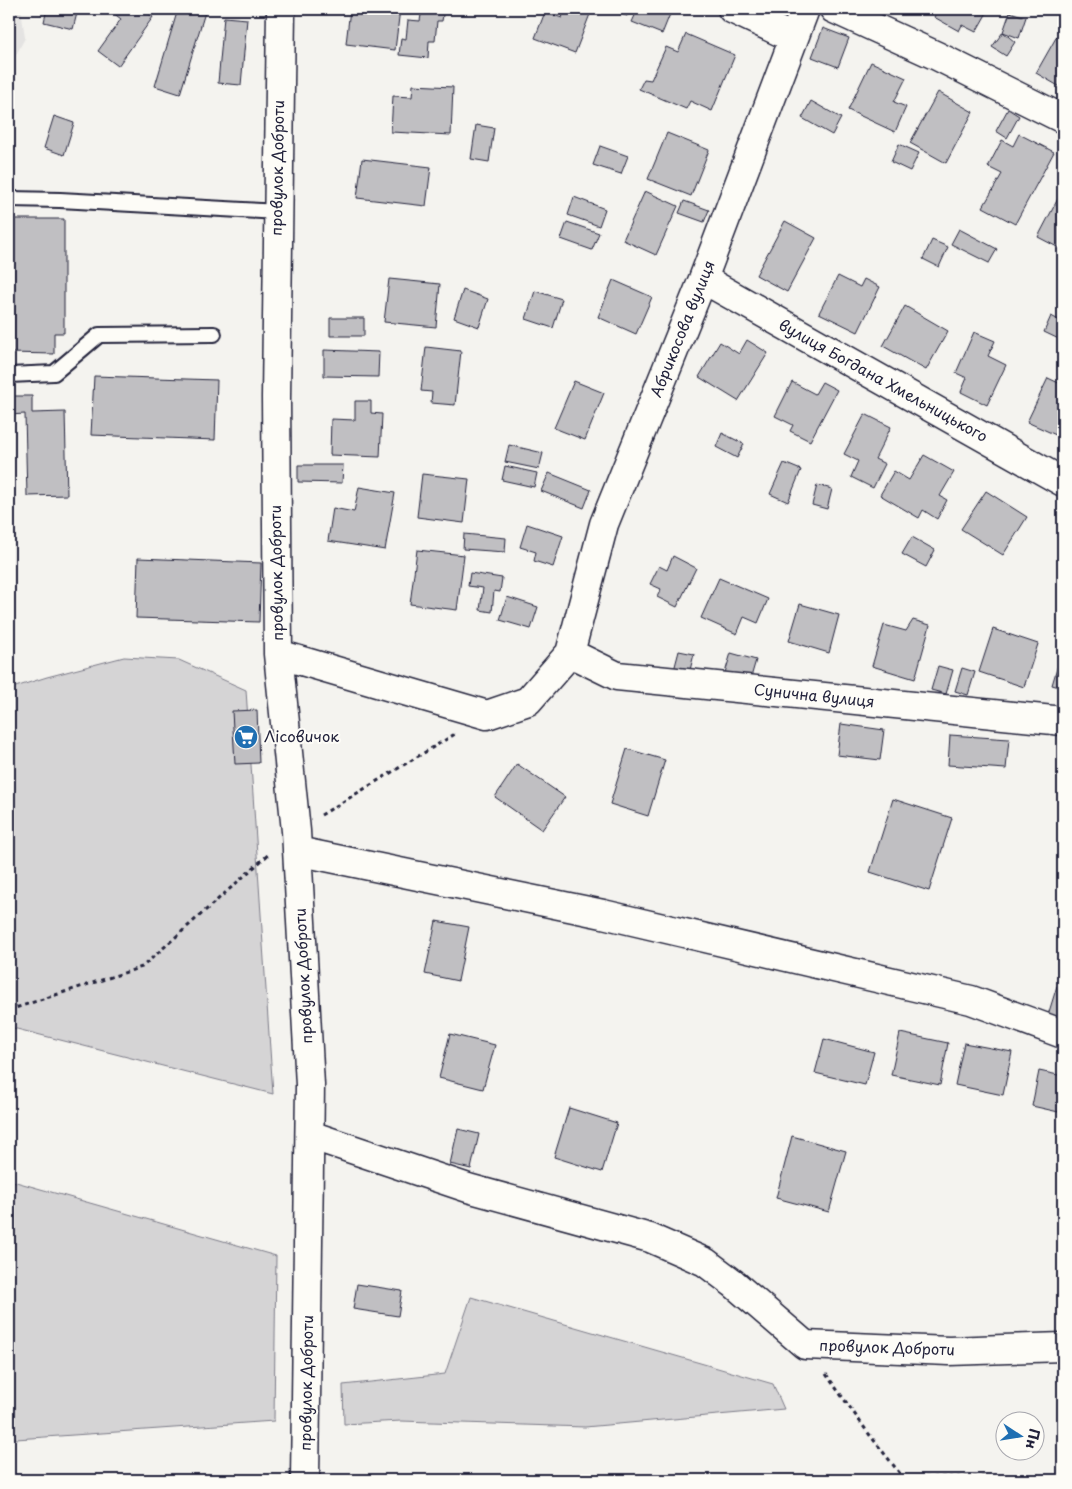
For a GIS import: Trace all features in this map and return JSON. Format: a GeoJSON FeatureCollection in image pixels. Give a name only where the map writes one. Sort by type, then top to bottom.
{"type":"FeatureCollection","features":[{"type":"Feature","properties":{"kind":"street","name":"провулок Доброти"},"geometry":{"type":"LineString","coordinates":[[281,9],[276,398],[278,654],[297,841],[310,1085],[305,1480]]}},
{"type":"Feature","properties":{"kind":"street"},"geometry":{"type":"LineString","coordinates":[[732,9],[793,38]]}},
{"type":"Feature","properties":{"kind":"street","name":"Абрикосова вулиця"},"geometry":{"type":"LineString","coordinates":[[570,653],[604,524],[703,279],[805,9]]}},
{"type":"Feature","properties":{"kind":"street"},"geometry":{"type":"LineString","coordinates":[[834,9],[937,56],[1063,119]]}},
{"type":"Feature","properties":{"kind":"street","name":"вулиця Богдана Хмельницького"},"geometry":{"type":"LineString","coordinates":[[703,279],[1063,482]]}},
{"type":"Feature","properties":{"kind":"street"},"geometry":{"type":"LineString","coordinates":[[278,654],[488,715],[528,701],[570,653]]}},
{"type":"Feature","properties":{"kind":"street","name":"Сунична вулиця"},"geometry":{"type":"LineString","coordinates":[[570,653],[617,676],[1063,721]]}},
{"type":"Feature","properties":{"kind":"street"},"geometry":{"type":"LineString","coordinates":[[297,841],[971,1000],[1063,1034]]}},
{"type":"Feature","properties":{"kind":"street","name":"провулок Доброти"},"geometry":{"type":"LineString","coordinates":[[310,1135],[468,1188],[650,1238],[705,1262],[733,1283],[805,1345],[949,1351],[1063,1347]]}},
{"type":"Feature","properties":{"kind":"lane"},"geometry":{"type":"LineString","coordinates":[[9,199],[278,212]]}},
{"type":"Feature","properties":{"kind":"lane"},"geometry":{"type":"LineString","coordinates":[[9,375],[54,373],[100,335],[214,334]]}},
{"type":"Feature","properties":{"kind":"path"},"geometry":{"type":"LineString","coordinates":[[9,1010],[142,967],[297,841],[488,715]]}},
{"type":"Feature","properties":{"kind":"path"},"geometry":{"type":"LineString","coordinates":[[805,1345],[904,1479]]}},
{"type":"Feature","properties":{"kind":"path"},"geometry":{"type":"LineString","coordinates":[[717,1480],[1063,1477]]}},
{"type":"Feature","properties":{"kind":"shaded area"},"geometry":{"type":"Polygon","coordinates":[[[9,9],[21,9],[25,38],[9,68],[9,9]]]}},
{"type":"Feature","properties":{"kind":"shaded area"},"geometry":{"type":"Polygon","coordinates":[[[124,657],[179,660],[246,690],[273,1094],[9,1027],[9,689],[124,657]]]}},
{"type":"Feature","properties":{"kind":"shaded area"},"geometry":{"type":"Polygon","coordinates":[[[9,1180],[276,1256],[274,1421],[16,1439],[9,1426],[9,1180]]]}},
{"type":"Feature","properties":{"kind":"shaded area"},"geometry":{"type":"Polygon","coordinates":[[[471,1297],[773,1384],[784,1409],[585,1427],[401,1421],[344,1424],[343,1385],[445,1374],[471,1297]]]}},
{"type":"Feature","properties":{"kind":"building"},"geometry":{"type":"Polygon","coordinates":[[[47,9],[78,9],[73,29],[44,22],[47,9]]]}},
{"type":"Feature","properties":{"kind":"building"},"geometry":{"type":"Polygon","coordinates":[[[108,9],[142,9],[153,17],[118,66],[98,51],[121,19],[108,9]]]}},
{"type":"Feature","properties":{"kind":"building"},"geometry":{"type":"Polygon","coordinates":[[[178,9],[206,9],[180,94],[155,86],[178,9]]]}},
{"type":"Feature","properties":{"kind":"building"},"geometry":{"type":"Polygon","coordinates":[[[350,9],[400,9],[395,50],[346,44],[350,9]]]}},
{"type":"Feature","properties":{"kind":"building"},"geometry":{"type":"Polygon","coordinates":[[[422,9],[444,9],[442,21],[437,21],[435,41],[429,41],[428,58],[399,55],[401,38],[406,39],[408,20],[420,21],[422,9]]]}},
{"type":"Feature","properties":{"kind":"building"},"geometry":{"type":"Polygon","coordinates":[[[565,9],[592,9],[575,53],[535,38],[545,12],[562,18],[565,9]]]}},
{"type":"Feature","properties":{"kind":"building"},"geometry":{"type":"Polygon","coordinates":[[[609,9],[629,9],[627,16],[609,9]]]}},
{"type":"Feature","properties":{"kind":"building"},"geometry":{"type":"Polygon","coordinates":[[[638,9],[672,9],[662,34],[632,22],[638,9]]]}},
{"type":"Feature","properties":{"kind":"building"},"geometry":{"type":"Polygon","coordinates":[[[938,9],[989,9],[976,32],[962,25],[959,31],[934,17],[938,9]]]}},
{"type":"Feature","properties":{"kind":"building"},"geometry":{"type":"Polygon","coordinates":[[[1010,12],[1026,17],[1019,38],[1003,32],[1010,12]]]}},
{"type":"Feature","properties":{"kind":"building"},"geometry":{"type":"Polygon","coordinates":[[[224,17],[247,19],[241,85],[218,83],[224,17]]]}},
{"type":"Feature","properties":{"kind":"building"},"geometry":{"type":"Polygon","coordinates":[[[823,28],[849,38],[838,67],[812,57],[823,28]]]}},
{"type":"Feature","properties":{"kind":"building"},"geometry":{"type":"Polygon","coordinates":[[[1003,32],[1015,42],[1006,56],[992,47],[1003,32]]]}},
{"type":"Feature","properties":{"kind":"building"},"geometry":{"type":"Polygon","coordinates":[[[686,34],[735,55],[712,111],[690,101],[686,109],[639,89],[644,79],[651,80],[666,47],[678,52],[686,34]]]}},
{"type":"Feature","properties":{"kind":"building"},"geometry":{"type":"Polygon","coordinates":[[[1057,36],[1063,40],[1062,88],[1036,73],[1057,36]]]}},
{"type":"Feature","properties":{"kind":"building"},"geometry":{"type":"Polygon","coordinates":[[[871,62],[906,78],[894,102],[906,107],[895,132],[848,110],[871,62]]]}},
{"type":"Feature","properties":{"kind":"building"},"geometry":{"type":"Polygon","coordinates":[[[413,85],[453,87],[451,135],[391,132],[393,96],[412,97],[413,85]]]}},
{"type":"Feature","properties":{"kind":"building"},"geometry":{"type":"Polygon","coordinates":[[[938,92],[973,112],[946,163],[910,143],[938,92]]]}},
{"type":"Feature","properties":{"kind":"building"},"geometry":{"type":"Polygon","coordinates":[[[811,101],[841,118],[832,135],[802,118],[811,101]]]}},
{"type":"Feature","properties":{"kind":"building"},"geometry":{"type":"Polygon","coordinates":[[[1008,109],[1019,116],[1007,138],[996,131],[1008,109]]]}},
{"type":"Feature","properties":{"kind":"building"},"geometry":{"type":"Polygon","coordinates":[[[54,116],[74,123],[64,155],[44,148],[54,116]]]}},
{"type":"Feature","properties":{"kind":"building"},"geometry":{"type":"Polygon","coordinates":[[[476,125],[494,128],[489,162],[471,159],[476,125]]]}},
{"type":"Feature","properties":{"kind":"building"},"geometry":{"type":"Polygon","coordinates":[[[667,133],[709,150],[691,196],[648,179],[667,133]]]}},
{"type":"Feature","properties":{"kind":"building"},"geometry":{"type":"Polygon","coordinates":[[[1019,134],[1054,152],[1015,224],[983,207],[1002,174],[988,167],[1002,140],[1013,146],[1019,134]]]}},
{"type":"Feature","properties":{"kind":"building"},"geometry":{"type":"Polygon","coordinates":[[[899,144],[919,153],[910,171],[891,162],[899,144]]]}},
{"type":"Feature","properties":{"kind":"building"},"geometry":{"type":"Polygon","coordinates":[[[600,146],[628,156],[621,174],[593,165],[600,146]]]}},
{"type":"Feature","properties":{"kind":"building"},"geometry":{"type":"Polygon","coordinates":[[[362,159],[431,167],[426,206],[357,198],[362,159]]]}},
{"type":"Feature","properties":{"kind":"building"},"geometry":{"type":"Polygon","coordinates":[[[1063,189],[1063,250],[1038,237],[1063,189]]]}},
{"type":"Feature","properties":{"kind":"building"},"geometry":{"type":"Polygon","coordinates":[[[645,191],[678,206],[656,255],[623,240],[645,191]]]}},
{"type":"Feature","properties":{"kind":"building"},"geometry":{"type":"Polygon","coordinates":[[[574,197],[605,209],[599,226],[568,215],[574,197]]]}},
{"type":"Feature","properties":{"kind":"building"},"geometry":{"type":"Polygon","coordinates":[[[684,201],[709,210],[704,222],[679,213],[684,201]]]}},
{"type":"Feature","properties":{"kind":"building"},"geometry":{"type":"Polygon","coordinates":[[[9,219],[64,219],[64,333],[54,333],[54,354],[9,353],[9,219]]]}},
{"type":"Feature","properties":{"kind":"building"},"geometry":{"type":"Polygon","coordinates":[[[785,221],[816,238],[787,292],[756,275],[785,221]]]}},
{"type":"Feature","properties":{"kind":"building"},"geometry":{"type":"Polygon","coordinates":[[[567,222],[599,233],[592,250],[561,239],[567,222]]]}},
{"type":"Feature","properties":{"kind":"building"},"geometry":{"type":"Polygon","coordinates":[[[959,229],[997,249],[989,263],[951,244],[959,229]]]}},
{"type":"Feature","properties":{"kind":"building"},"geometry":{"type":"Polygon","coordinates":[[[932,240],[948,247],[939,267],[923,259],[932,240]]]}},
{"type":"Feature","properties":{"kind":"building"},"geometry":{"type":"Polygon","coordinates":[[[838,276],[860,287],[864,279],[880,287],[858,332],[819,313],[838,276]]]}},
{"type":"Feature","properties":{"kind":"building"},"geometry":{"type":"Polygon","coordinates":[[[389,279],[440,284],[436,327],[384,322],[389,279]]]}},
{"type":"Feature","properties":{"kind":"building"},"geometry":{"type":"Polygon","coordinates":[[[613,280],[652,297],[636,334],[598,317],[613,280]]]}},
{"type":"Feature","properties":{"kind":"building"},"geometry":{"type":"Polygon","coordinates":[[[463,290],[488,299],[479,327],[454,318],[463,290]]]}},
{"type":"Feature","properties":{"kind":"building"},"geometry":{"type":"Polygon","coordinates":[[[535,291],[562,299],[553,328],[526,319],[535,291]]]}},
{"type":"Feature","properties":{"kind":"building"},"geometry":{"type":"Polygon","coordinates":[[[905,306],[948,331],[926,370],[883,346],[905,306]]]}},
{"type":"Feature","properties":{"kind":"building"},"geometry":{"type":"Polygon","coordinates":[[[1051,316],[1063,322],[1063,341],[1044,332],[1051,316]]]}},
{"type":"Feature","properties":{"kind":"building"},"geometry":{"type":"Polygon","coordinates":[[[330,318],[364,318],[364,336],[330,336],[330,318]]]}},
{"type":"Feature","properties":{"kind":"building"},"geometry":{"type":"Polygon","coordinates":[[[974,332],[995,341],[988,356],[1006,365],[987,405],[961,392],[967,378],[956,373],[974,332]]]}},
{"type":"Feature","properties":{"kind":"building"},"geometry":{"type":"Polygon","coordinates":[[[747,340],[768,353],[738,401],[699,377],[720,342],[739,354],[747,340]]]}},
{"type":"Feature","properties":{"kind":"building"},"geometry":{"type":"Polygon","coordinates":[[[426,347],[461,351],[455,405],[431,403],[432,392],[421,391],[426,347]]]}},
{"type":"Feature","properties":{"kind":"building"},"geometry":{"type":"Polygon","coordinates":[[[324,350],[379,352],[378,377],[324,376],[324,350]]]}},
{"type":"Feature","properties":{"kind":"building"},"geometry":{"type":"Polygon","coordinates":[[[94,376],[217,380],[215,440],[91,435],[94,376]]]}},
{"type":"Feature","properties":{"kind":"building"},"geometry":{"type":"Polygon","coordinates":[[[1048,378],[1063,385],[1063,419],[1056,435],[1027,422],[1048,378]]]}},
{"type":"Feature","properties":{"kind":"building"},"geometry":{"type":"Polygon","coordinates":[[[574,381],[604,393],[585,440],[554,428],[574,381]]]}},
{"type":"Feature","properties":{"kind":"building"},"geometry":{"type":"Polygon","coordinates":[[[792,382],[815,394],[822,382],[837,390],[810,441],[790,431],[793,425],[775,416],[792,382]]]}},
{"type":"Feature","properties":{"kind":"building"},"geometry":{"type":"Polygon","coordinates":[[[9,396],[32,396],[32,413],[65,412],[67,495],[27,496],[25,414],[9,415],[9,396]]]}},
{"type":"Feature","properties":{"kind":"building"},"geometry":{"type":"Polygon","coordinates":[[[355,401],[371,401],[371,413],[382,414],[380,457],[330,455],[331,419],[355,420],[355,401]]]}},
{"type":"Feature","properties":{"kind":"building"},"geometry":{"type":"Polygon","coordinates":[[[865,414],[891,427],[875,459],[885,464],[873,488],[851,477],[858,461],[844,454],[865,414]]]}},
{"type":"Feature","properties":{"kind":"building"},"geometry":{"type":"Polygon","coordinates":[[[722,433],[744,444],[737,458],[716,447],[722,433]]]}},
{"type":"Feature","properties":{"kind":"building"},"geometry":{"type":"Polygon","coordinates":[[[509,445],[543,453],[539,469],[505,462],[509,445]]]}},
{"type":"Feature","properties":{"kind":"building"},"geometry":{"type":"Polygon","coordinates":[[[924,455],[954,472],[940,496],[947,500],[937,519],[923,510],[919,518],[880,495],[894,471],[909,480],[924,455]]]}},
{"type":"Feature","properties":{"kind":"building"},"geometry":{"type":"Polygon","coordinates":[[[784,463],[801,470],[788,502],[770,494],[784,463]]]}},
{"type":"Feature","properties":{"kind":"building"},"geometry":{"type":"Polygon","coordinates":[[[298,465],[343,465],[342,483],[298,482],[298,465]]]}},
{"type":"Feature","properties":{"kind":"building"},"geometry":{"type":"Polygon","coordinates":[[[505,466],[537,473],[534,487],[502,480],[505,466]]]}},
{"type":"Feature","properties":{"kind":"building"},"geometry":{"type":"Polygon","coordinates":[[[549,473],[591,490],[584,508],[541,491],[549,473]]]}},
{"type":"Feature","properties":{"kind":"building"},"geometry":{"type":"Polygon","coordinates":[[[422,474],[469,479],[464,523],[417,517],[422,474]]]}},
{"type":"Feature","properties":{"kind":"building"},"geometry":{"type":"Polygon","coordinates":[[[817,485],[832,489],[827,509],[812,505],[817,485]]]}},
{"type":"Feature","properties":{"kind":"building"},"geometry":{"type":"Polygon","coordinates":[[[359,487],[395,493],[385,550],[328,541],[333,508],[354,512],[359,487]]]}},
{"type":"Feature","properties":{"kind":"building"},"geometry":{"type":"Polygon","coordinates":[[[986,491],[1027,517],[1003,555],[961,529],[986,491]]]}},
{"type":"Feature","properties":{"kind":"building"},"geometry":{"type":"Polygon","coordinates":[[[527,524],[563,536],[553,567],[534,561],[536,552],[520,547],[527,524]]]}},
{"type":"Feature","properties":{"kind":"building"},"geometry":{"type":"Polygon","coordinates":[[[464,534],[506,538],[505,552],[463,549],[464,534]]]}},
{"type":"Feature","properties":{"kind":"building"},"geometry":{"type":"Polygon","coordinates":[[[912,537],[935,550],[926,567],[902,554],[912,537]]]}},
{"type":"Feature","properties":{"kind":"building"},"geometry":{"type":"Polygon","coordinates":[[[417,550],[464,555],[457,610],[410,604],[417,550]]]}},
{"type":"Feature","properties":{"kind":"building"},"geometry":{"type":"Polygon","coordinates":[[[673,556],[696,568],[677,607],[657,597],[661,589],[650,584],[659,566],[667,570],[673,556]]]}},
{"type":"Feature","properties":{"kind":"building"},"geometry":{"type":"Polygon","coordinates":[[[138,558],[261,563],[259,622],[136,618],[138,558]]]}},
{"type":"Feature","properties":{"kind":"building"},"geometry":{"type":"Polygon","coordinates":[[[470,573],[502,578],[500,592],[494,591],[492,612],[480,610],[483,588],[468,586],[470,573]]]}},
{"type":"Feature","properties":{"kind":"building"},"geometry":{"type":"Polygon","coordinates":[[[719,578],[768,599],[758,623],[744,617],[737,634],[701,618],[719,578]]]}},
{"type":"Feature","properties":{"kind":"building"},"geometry":{"type":"Polygon","coordinates":[[[507,597],[538,607],[531,629],[500,620],[507,597]]]}},
{"type":"Feature","properties":{"kind":"building"},"geometry":{"type":"Polygon","coordinates":[[[800,604],[839,615],[829,653],[789,641],[800,604]]]}},
{"type":"Feature","properties":{"kind":"building"},"geometry":{"type":"Polygon","coordinates":[[[913,620],[930,625],[915,679],[872,666],[884,625],[906,631],[913,620]]]}},
{"type":"Feature","properties":{"kind":"building"},"geometry":{"type":"Polygon","coordinates":[[[993,629],[1038,644],[1024,687],[979,672],[993,629]]]}},
{"type":"Feature","properties":{"kind":"building"},"geometry":{"type":"Polygon","coordinates":[[[679,651],[694,654],[689,674],[674,670],[679,651]]]}},
{"type":"Feature","properties":{"kind":"building"},"geometry":{"type":"Polygon","coordinates":[[[731,653],[756,660],[749,684],[724,676],[731,653]]]}},
{"type":"Feature","properties":{"kind":"building"},"geometry":{"type":"Polygon","coordinates":[[[1058,665],[1063,667],[1063,688],[1052,685],[1058,665]]]}},
{"type":"Feature","properties":{"kind":"building"},"geometry":{"type":"Polygon","coordinates":[[[938,666],[953,670],[946,694],[931,690],[938,666]]]}},
{"type":"Feature","properties":{"kind":"building"},"geometry":{"type":"Polygon","coordinates":[[[962,668],[975,672],[968,695],[955,691],[962,668]]]}},
{"type":"Feature","properties":{"kind":"building","name":"Лісовичок"},"geometry":{"type":"Polygon","coordinates":[[[257,710],[259,763],[235,764],[232,711],[257,710]]]}},
{"type":"Feature","properties":{"kind":"building"},"geometry":{"type":"Polygon","coordinates":[[[841,724],[884,730],[880,760],[837,755],[841,724]]]}},
{"type":"Feature","properties":{"kind":"building"},"geometry":{"type":"Polygon","coordinates":[[[950,735],[1009,739],[1006,769],[948,765],[950,735]]]}},
{"type":"Feature","properties":{"kind":"building"},"geometry":{"type":"Polygon","coordinates":[[[627,749],[665,760],[648,816],[610,804],[627,749]]]}},
{"type":"Feature","properties":{"kind":"building"},"geometry":{"type":"Polygon","coordinates":[[[517,764],[565,797],[542,830],[495,797],[517,764]]]}},
{"type":"Feature","properties":{"kind":"building"},"geometry":{"type":"Polygon","coordinates":[[[893,799],[952,818],[929,891],[870,872],[893,799]]]}},
{"type":"Feature","properties":{"kind":"building"},"geometry":{"type":"Polygon","coordinates":[[[436,921],[469,927],[458,981],[425,974],[436,921]]]}},
{"type":"Feature","properties":{"kind":"building"},"geometry":{"type":"Polygon","coordinates":[[[1057,986],[1063,989],[1063,1020],[1048,1015],[1057,986]]]}},
{"type":"Feature","properties":{"kind":"building"},"geometry":{"type":"Polygon","coordinates":[[[900,1033],[948,1043],[940,1085],[891,1075],[900,1033]]]}},
{"type":"Feature","properties":{"kind":"building"},"geometry":{"type":"Polygon","coordinates":[[[450,1034],[495,1045],[483,1089],[439,1078],[450,1034]]]}},
{"type":"Feature","properties":{"kind":"building"},"geometry":{"type":"Polygon","coordinates":[[[824,1039],[874,1052],[865,1085],[815,1073],[824,1039]]]}},
{"type":"Feature","properties":{"kind":"building"},"geometry":{"type":"Polygon","coordinates":[[[964,1043],[1012,1052],[1003,1095],[955,1085],[964,1043]]]}},
{"type":"Feature","properties":{"kind":"building"},"geometry":{"type":"Polygon","coordinates":[[[1039,1071],[1063,1076],[1063,1113],[1032,1106],[1039,1071]]]}},
{"type":"Feature","properties":{"kind":"building"},"geometry":{"type":"Polygon","coordinates":[[[569,1108],[617,1123],[602,1172],[554,1157],[569,1108]]]}},
{"type":"Feature","properties":{"kind":"building"},"geometry":{"type":"Polygon","coordinates":[[[458,1129],[479,1134],[471,1169],[450,1164],[458,1129]]]}},
{"type":"Feature","properties":{"kind":"building"},"geometry":{"type":"Polygon","coordinates":[[[792,1136],[846,1151],[829,1212],[776,1198],[792,1136]]]}},
{"type":"Feature","properties":{"kind":"building"},"geometry":{"type":"Polygon","coordinates":[[[357,1284],[402,1291],[398,1316],[353,1309],[357,1284]]]}},
{"type":"Feature","properties":{"kind":"place","name":"Лісовичок"},"geometry":{"type":"Point","coordinates":[246,737]}}]}
